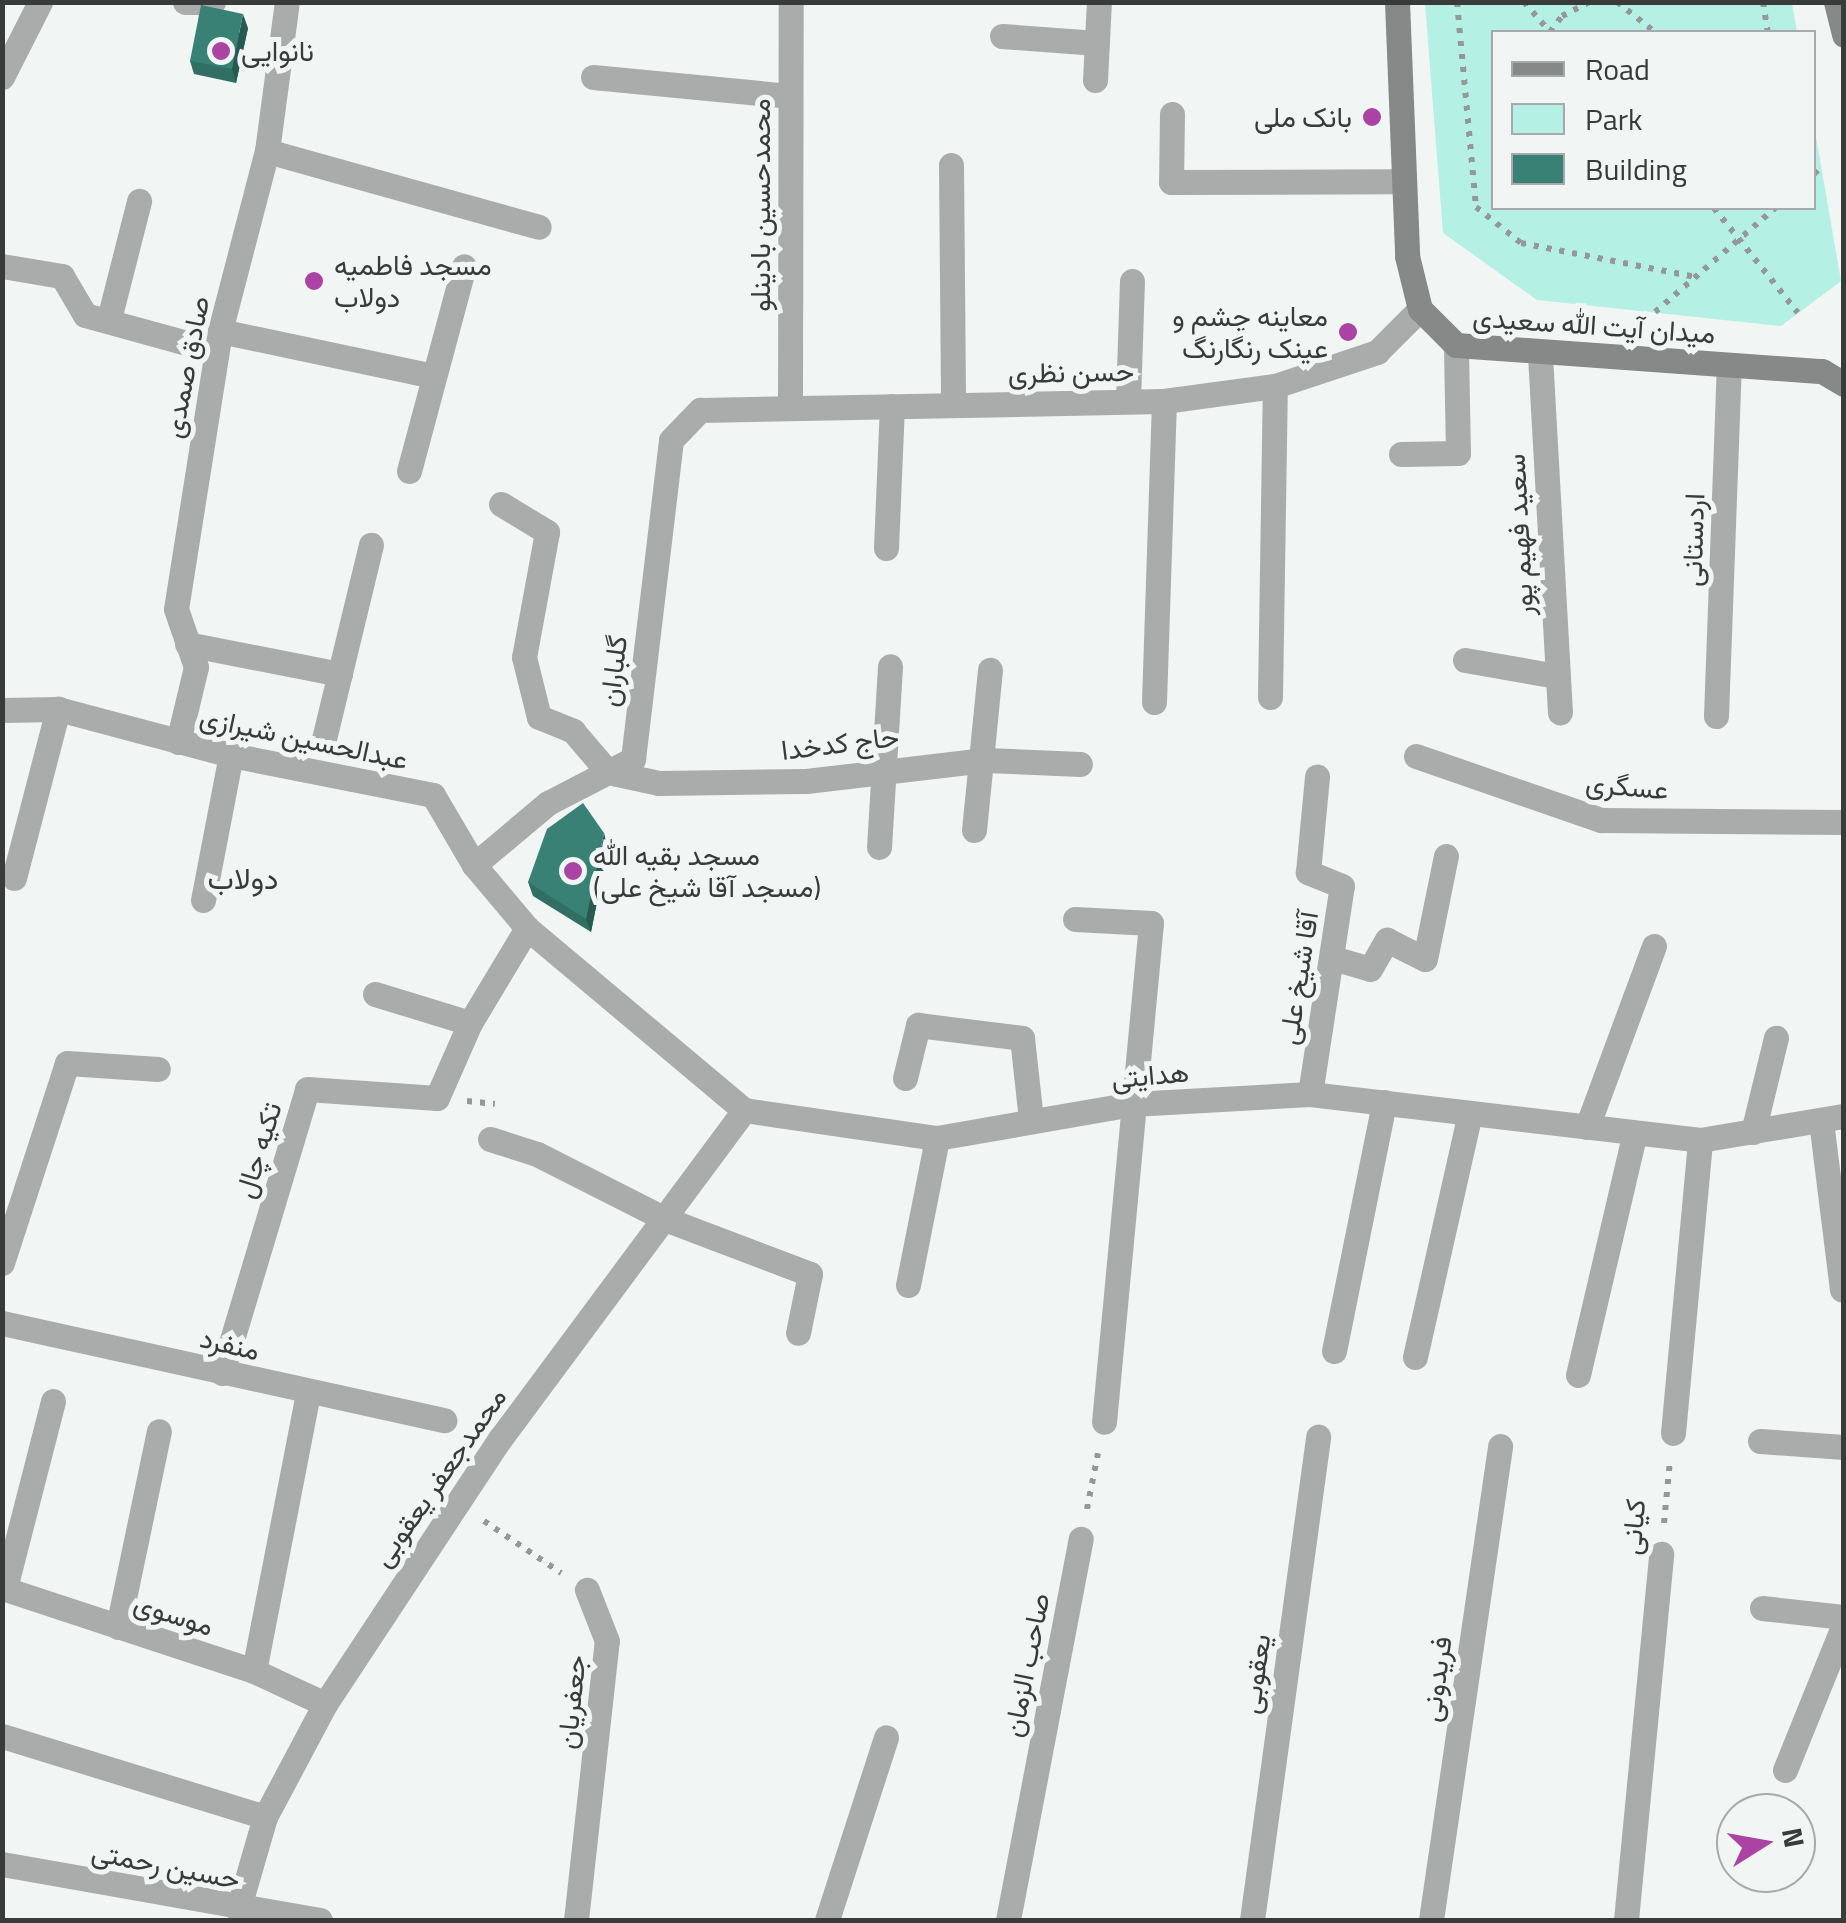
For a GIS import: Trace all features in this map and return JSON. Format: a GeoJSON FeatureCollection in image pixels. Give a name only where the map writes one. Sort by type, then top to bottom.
{"type":"FeatureCollection","features":[{"type":"Feature","properties":{"kind":"main road"},"geometry":{"type":"LineString","coordinates":[[1397,2],[1407,256],[1420,309]]}},
{"type":"Feature","properties":{"kind":"main road"},"geometry":{"type":"LineString","coordinates":[[1836,2],[1844,34]]}},
{"type":"Feature","properties":{"kind":"main road","name":"میدان آیت الله سعیدی"},"geometry":{"type":"LineString","coordinates":[[1420,309],[1456,345],[1540,355],[1822,370],[1844,384]]}},
{"type":"Feature","properties":{"kind":"street"},"geometry":{"type":"LineString","coordinates":[[2,78],[40,2]]}},
{"type":"Feature","properties":{"kind":"street"},"geometry":{"type":"LineString","coordinates":[[185,2],[213,2]]}},
{"type":"Feature","properties":{"kind":"street","name":"صادق صمدی"},"geometry":{"type":"LineString","coordinates":[[178,742],[196,667],[176,609],[218,341],[267,151],[287,2]]}},
{"type":"Feature","properties":{"kind":"street","name":"محمدحسین بادینلو"},"geometry":{"type":"LineString","coordinates":[[790,407],[792,2]]}},
{"type":"Feature","properties":{"kind":"street"},"geometry":{"type":"LineString","coordinates":[[1095,80],[1100,2]]}},
{"type":"Feature","properties":{"kind":"street"},"geometry":{"type":"LineString","coordinates":[[1002,36],[1097,43]]}},
{"type":"Feature","properties":{"kind":"street"},"geometry":{"type":"LineString","coordinates":[[594,77],[790,96]]}},
{"type":"Feature","properties":{"kind":"street"},"geometry":{"type":"LineString","coordinates":[[1172,114],[1172,182],[1402,181]]}},
{"type":"Feature","properties":{"kind":"street"},"geometry":{"type":"LineString","coordinates":[[267,151],[539,227]]}},
{"type":"Feature","properties":{"kind":"street"},"geometry":{"type":"LineString","coordinates":[[952,166],[953,405]]}},
{"type":"Feature","properties":{"kind":"street"},"geometry":{"type":"LineString","coordinates":[[109,320],[140,201]]}},
{"type":"Feature","properties":{"kind":"street"},"geometry":{"type":"LineString","coordinates":[[2,266],[62,276],[85,315],[434,376]]}},
{"type":"Feature","properties":{"kind":"street"},"geometry":{"type":"LineString","coordinates":[[409,471],[464,266]]}},
{"type":"Feature","properties":{"kind":"street"},"geometry":{"type":"LineString","coordinates":[[1128,400],[1132,281]]}},
{"type":"Feature","properties":{"kind":"street","name":"حسن نظری"},"geometry":{"type":"LineString","coordinates":[[700,410],[1164,400],[1275,386],[1377,352],[1420,309]]}},
{"type":"Feature","properties":{"kind":"street"},"geometry":{"type":"LineString","coordinates":[[1401,454],[1458,453],[1456,345]]}},
{"type":"Feature","properties":{"kind":"street","name":"سعید فهیم پور"},"geometry":{"type":"LineString","coordinates":[[1540,355],[1560,712]]}},
{"type":"Feature","properties":{"kind":"street","name":"اردستانی"},"geometry":{"type":"LineString","coordinates":[[1716,716],[1729,366]]}},
{"type":"Feature","properties":{"kind":"street"},"geometry":{"type":"LineString","coordinates":[[1270,697],[1275,386]]}},
{"type":"Feature","properties":{"kind":"street"},"geometry":{"type":"LineString","coordinates":[[1154,702],[1164,400]]}},
{"type":"Feature","properties":{"kind":"street"},"geometry":{"type":"LineString","coordinates":[[886,548],[892,406]]}},
{"type":"Feature","properties":{"kind":"street","name":"گلباران"},"geometry":{"type":"LineString","coordinates":[[474,866],[548,803],[633,759],[670,440],[700,410]]}},
{"type":"Feature","properties":{"kind":"street"},"geometry":{"type":"LineString","coordinates":[[501,504],[547,532],[524,656],[539,718],[574,731],[608,772]]}},
{"type":"Feature","properties":{"kind":"street"},"geometry":{"type":"LineString","coordinates":[[323,743],[371,545]]}},
{"type":"Feature","properties":{"kind":"street"},"geometry":{"type":"LineString","coordinates":[[187,644],[340,674]]}},
{"type":"Feature","properties":{"kind":"street"},"geometry":{"type":"LineString","coordinates":[[1465,660],[1557,676]]}},
{"type":"Feature","properties":{"kind":"street"},"geometry":{"type":"LineString","coordinates":[[879,847],[890,666]]}},
{"type":"Feature","properties":{"kind":"street"},"geometry":{"type":"LineString","coordinates":[[974,830],[985,760],[990,670]]}},
{"type":"Feature","properties":{"kind":"street"},"geometry":{"type":"LineString","coordinates":[[14,878],[58,709]]}},
{"type":"Feature","properties":{"kind":"street","name":"عبدالحسین شیرازی"},"geometry":{"type":"LineString","coordinates":[[2,710],[58,709],[178,742],[434,795],[474,866],[527,928]]}},
{"type":"Feature","properties":{"kind":"street"},"geometry":{"type":"LineString","coordinates":[[203,900],[231,754]]}},
{"type":"Feature","properties":{"kind":"street","name":"عسگری"},"geometry":{"type":"LineString","coordinates":[[1416,756],[1600,820],[1844,822]]}},
{"type":"Feature","properties":{"kind":"street","name":"حاج کدخدا"},"geometry":{"type":"LineString","coordinates":[[608,772],[659,783],[806,781],[885,767],[985,760],[1080,764]]}},
{"type":"Feature","properties":{"kind":"street","name":"آقا شیخ علی"},"geometry":{"type":"LineString","coordinates":[[1310,1094],[1336,958],[1342,886],[1308,872],[1318,776]]}},
{"type":"Feature","properties":{"kind":"street"},"geometry":{"type":"LineString","coordinates":[[1336,958],[1370,969],[1387,940],[1425,958],[1446,856]]}},
{"type":"Feature","properties":{"kind":"street"},"geometry":{"type":"LineString","coordinates":[[1075,919],[1151,923],[1104,1422]]}},
{"type":"Feature","properties":{"kind":"street"},"geometry":{"type":"LineString","coordinates":[[527,928],[744,1110]]}},
{"type":"Feature","properties":{"kind":"street","name":"تکیه چال"},"geometry":{"type":"LineString","coordinates":[[222,1373],[308,1089],[436,1098],[470,1024],[527,928]]}},
{"type":"Feature","properties":{"kind":"street"},"geometry":{"type":"LineString","coordinates":[[1586,1127],[1654,946]]}},
{"type":"Feature","properties":{"kind":"street"},"geometry":{"type":"LineString","coordinates":[[375,994],[470,1024]]}},
{"type":"Feature","properties":{"kind":"street"},"geometry":{"type":"LineString","coordinates":[[906,1078],[918,1025],[1022,1038],[1032,1120]]}},
{"type":"Feature","properties":{"kind":"street"},"geometry":{"type":"LineString","coordinates":[[1753,1132],[1776,1038]]}},
{"type":"Feature","properties":{"kind":"street"},"geometry":{"type":"LineString","coordinates":[[2,1263],[67,1063],[158,1068]]}},
{"type":"Feature","properties":{"kind":"street","name":"هدایتی"},"geometry":{"type":"LineString","coordinates":[[744,1110],[937,1138],[1132,1104],[1310,1094],[1634,1136],[1700,1140],[1832,1118]]}},
{"type":"Feature","properties":{"kind":"street"},"geometry":{"type":"LineString","coordinates":[[1334,1350],[1384,1102]]}},
{"type":"Feature","properties":{"kind":"street","name":"محمدجعفر یعقوبی"},"geometry":{"type":"LineString","coordinates":[[238,1910],[265,1816],[325,1704],[456,1502],[744,1110]]}},
{"type":"Feature","properties":{"kind":"street"},"geometry":{"type":"LineString","coordinates":[[1415,1356],[1470,1113]]}},
{"type":"Feature","properties":{"kind":"street"},"geometry":{"type":"LineString","coordinates":[[1832,1118],[1842,1290]]}},
{"type":"Feature","properties":{"kind":"street"},"geometry":{"type":"LineString","coordinates":[[1578,1375],[1634,1136]]}},
{"type":"Feature","properties":{"kind":"street"},"geometry":{"type":"LineString","coordinates":[[908,1285],[937,1138]]}},
{"type":"Feature","properties":{"kind":"street"},"geometry":{"type":"LineString","coordinates":[[490,1139],[537,1154],[665,1219],[810,1274],[798,1332]]}},
{"type":"Feature","properties":{"kind":"street"},"geometry":{"type":"LineString","coordinates":[[1672,1432],[1700,1140]]}},
{"type":"Feature","properties":{"kind":"street","name":"منفرد"},"geometry":{"type":"LineString","coordinates":[[2,1323],[444,1420]]}},
{"type":"Feature","properties":{"kind":"street"},"geometry":{"type":"LineString","coordinates":[[254,1672],[308,1392]]}},
{"type":"Feature","properties":{"kind":"street"},"geometry":{"type":"LineString","coordinates":[[4,1588],[53,1401]]}},
{"type":"Feature","properties":{"kind":"street"},"geometry":{"type":"LineString","coordinates":[[118,1627],[159,1431]]}},
{"type":"Feature","properties":{"kind":"street","name":"یعقوبی"},"geometry":{"type":"LineString","coordinates":[[1252,1920],[1318,1436]]}},
{"type":"Feature","properties":{"kind":"street"},"geometry":{"type":"LineString","coordinates":[[1760,1442],[1844,1448]]}},
{"type":"Feature","properties":{"kind":"street","name":"فریدونی"},"geometry":{"type":"LineString","coordinates":[[1432,1920],[1500,1446]]}},
{"type":"Feature","properties":{"kind":"street","name":"صاحب الزمان"},"geometry":{"type":"LineString","coordinates":[[1008,1920],[1081,1539]]}},
{"type":"Feature","properties":{"kind":"street","name":"کیانی"},"geometry":{"type":"LineString","coordinates":[[1626,1920],[1661,1554]]}},
{"type":"Feature","properties":{"kind":"street","name":"موسوی"},"geometry":{"type":"LineString","coordinates":[[4,1588],[254,1672],[325,1704]]}},
{"type":"Feature","properties":{"kind":"street","name":"جعفریان"},"geometry":{"type":"LineString","coordinates":[[576,1920],[607,1641],[587,1590]]}},
{"type":"Feature","properties":{"kind":"street"},"geometry":{"type":"LineString","coordinates":[[1762,1608],[1844,1620],[1785,1770]]}},
{"type":"Feature","properties":{"kind":"street"},"geometry":{"type":"LineString","coordinates":[[2,1736],[265,1816]]}},
{"type":"Feature","properties":{"kind":"street"},"geometry":{"type":"LineString","coordinates":[[827,1920],[886,1736]]}},
{"type":"Feature","properties":{"kind":"street","name":"حسین رحمتی"},"geometry":{"type":"LineString","coordinates":[[2,1864],[238,1910],[320,1920]]}},
{"type":"Feature","properties":{"kind":"path"},"geometry":{"type":"LineString","coordinates":[[1458,2],[1476,207],[1521,242],[1696,277]]}},
{"type":"Feature","properties":{"kind":"path"},"geometry":{"type":"LineString","coordinates":[[1524,2],[1548,30]]}},
{"type":"Feature","properties":{"kind":"path"},"geometry":{"type":"LineString","coordinates":[[1552,30],[1562,16],[1589,2]]}},
{"type":"Feature","properties":{"kind":"path"},"geometry":{"type":"LineString","coordinates":[[1618,2],[1634,5],[1653,30]]}},
{"type":"Feature","properties":{"kind":"path"},"geometry":{"type":"LineString","coordinates":[[1762,2],[1768,30]]}},
{"type":"Feature","properties":{"kind":"path"},"geometry":{"type":"LineString","coordinates":[[1816,172],[1821,167]]}},
{"type":"Feature","properties":{"kind":"path"},"geometry":{"type":"LineString","coordinates":[[1716,210],[1798,313]]}},
{"type":"Feature","properties":{"kind":"path"},"geometry":{"type":"LineString","coordinates":[[1655,312],[1770,210]]}},
{"type":"Feature","properties":{"kind":"path"},"geometry":{"type":"LineString","coordinates":[[1081,1539],[1104,1422]]}},
{"type":"Feature","properties":{"kind":"path","name":"کیانی"},"geometry":{"type":"LineString","coordinates":[[1661,1554],[1672,1432]]}},
{"type":"Feature","properties":{"kind":"path"},"geometry":{"type":"LineString","coordinates":[[456,1502],[587,1590]]}},
{"type":"Feature","properties":{"kind":"green space"},"geometry":{"type":"Polygon","coordinates":[[[1425,3],[1792,3],[1797,30],[1491,30],[1491,210],[1816,210],[1816,137],[1841,281],[1781,326],[1537,300],[1443,233],[1425,3]]]}},
{"type":"Feature","properties":{"kind":"building","name":"نانوایی"},"geometry":{"type":"Polygon","coordinates":[[[201,5],[243,14],[232,69],[190,61],[201,5]]]}},
{"type":"Feature","properties":{"kind":"building","name":"مسجد بقیه الله (مسجد آقا شیخ علی)"},"geometry":{"type":"Polygon","coordinates":[[[583,803],[604,833],[586,919],[528,882],[547,829],[583,803]]]}},
{"type":"Feature","properties":{"kind":"place","name":"نانوایی"},"geometry":{"type":"Point","coordinates":[221,51]}},
{"type":"Feature","properties":{"kind":"place","name":"بانک ملی"},"geometry":{"type":"Point","coordinates":[1372,117]}},
{"type":"Feature","properties":{"kind":"place","name":"مسجد فاطمیه دولاب"},"geometry":{"type":"Point","coordinates":[314,281]}},
{"type":"Feature","properties":{"kind":"place","name":"معاینه چشم و عینک رنگارنگ"},"geometry":{"type":"Point","coordinates":[1348,332]}},
{"type":"Feature","properties":{"kind":"place","name":"مسجد بقیه الله (مسجد آقا شیخ علی)"},"geometry":{"type":"Point","coordinates":[573,871]}},
{"type":"Feature","properties":{"kind":"district","name":"دولاب"},"geometry":{"type":"Point","coordinates":[243,878]}}]}
